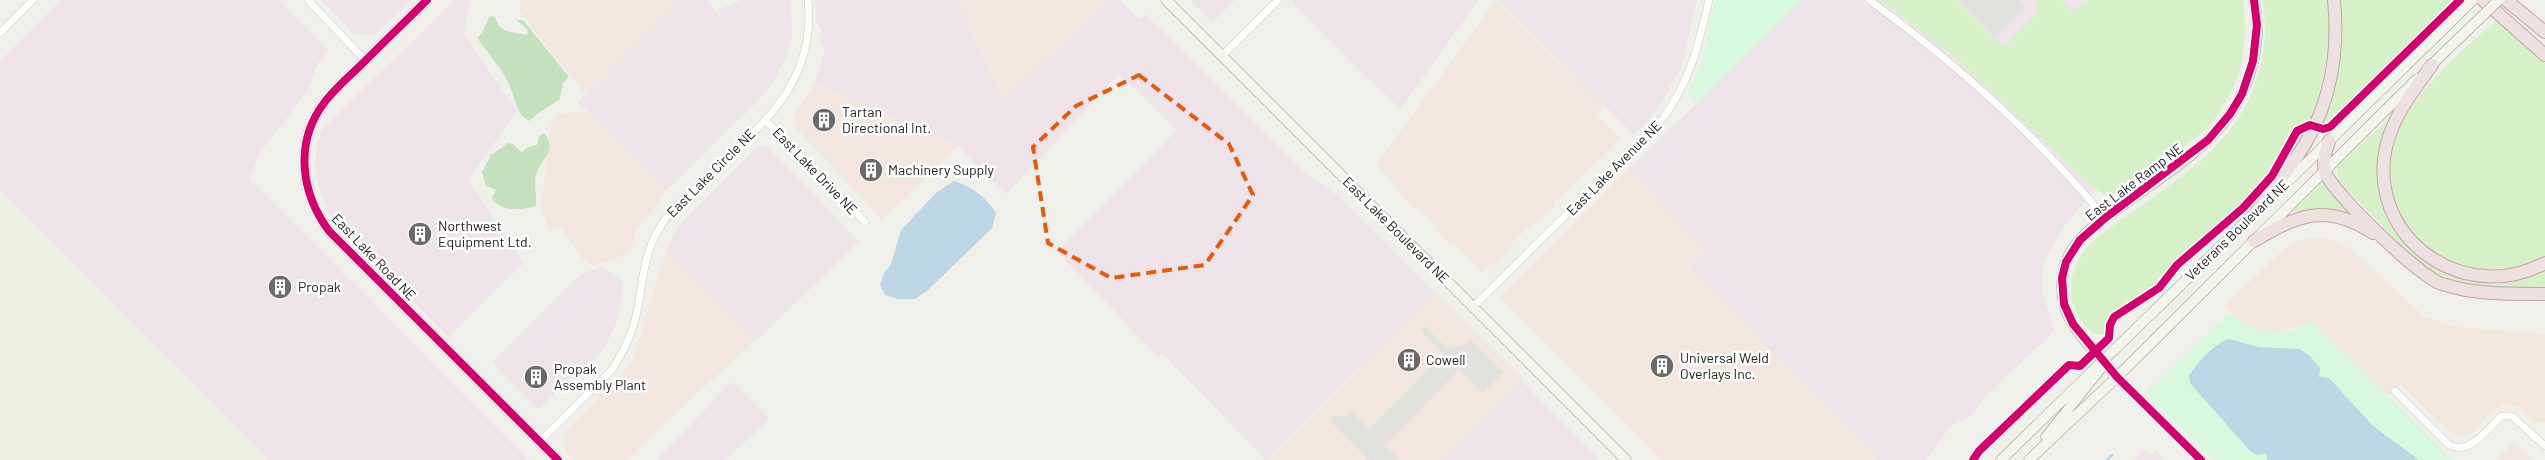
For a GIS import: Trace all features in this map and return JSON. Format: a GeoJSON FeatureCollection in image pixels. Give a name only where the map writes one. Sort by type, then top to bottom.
{"type":"FeatureCollection","features":[{"type":"Feature","properties":{"kind":"highway"},"geometry":{"type":"LineString","coordinates":[[2258,210],[2306,143],[2328,91],[2335,60],[2336,25],[2334,0]]}},
{"type":"Feature","properties":{"kind":"highway"},"geometry":{"type":"LineString","coordinates":[[2483,0],[2545,55]]}},
{"type":"Feature","properties":{"kind":"highway"},"geometry":{"type":"LineString","coordinates":[[2506,0],[2545,32]]}},
{"type":"Feature","properties":{"kind":"highway"},"geometry":{"type":"LineString","coordinates":[[2432,65],[2403,106],[2389,132],[2384,159],[2384,182],[2390,207],[2402,229],[2421,251],[2445,267],[2470,275],[2490,278],[2517,275],[2545,263]]}},
{"type":"Feature","properties":{"kind":"highway"},"geometry":{"type":"LineString","coordinates":[[2329,141],[2323,163],[2330,182],[2395,250],[2412,265],[2440,283],[2468,291],[2494,294],[2545,294]]}},
{"type":"Feature","properties":{"kind":"highway"},"geometry":{"type":"LineString","coordinates":[[2254,241],[2286,222],[2307,215],[2324,214],[2362,226],[2395,250]]}},
{"type":"Feature","properties":{"kind":"main road","name":"East Lake Road NE"},"geometry":{"type":"LineString","coordinates":[[427,0],[323,104],[309,132],[304,155],[305,176],[314,208],[329,231],[558,460]]}},
{"type":"Feature","properties":{"kind":"main road","name":"East Lake Boulevard NE"},"geometry":{"type":"LineString","coordinates":[[1166,0],[1626,460]]}},
{"type":"Feature","properties":{"kind":"main road","name":"East Lake Ramp NE"},"geometry":{"type":"LineString","coordinates":[[2117,377],[2073,324],[2064,304],[2062,292],[2066,262],[2072,249],[2105,218],[2203,144],[2220,128],[2242,94],[2253,61],[2257,25],[2254,0]]}},
{"type":"Feature","properties":{"kind":"main road","name":"Veterans Boulevard NE"},"geometry":{"type":"LineString","coordinates":[[2001,460],[2474,0]]}},
{"type":"Feature","properties":{"kind":"main road","name":"Veterans Boulevard NE"},"geometry":{"type":"LineString","coordinates":[[2028,460],[2117,377],[2499,0]]}},
{"type":"Feature","properties":{"kind":"main road"},"geometry":{"type":"LineString","coordinates":[[2028,460],[2094,380],[2104,360]]}},
{"type":"Feature","properties":{"kind":"street"},"geometry":{"type":"LineString","coordinates":[[0,33],[33,0]]}},
{"type":"Feature","properties":{"kind":"street"},"geometry":{"type":"LineString","coordinates":[[308,0],[365,60]]}},
{"type":"Feature","properties":{"kind":"street","name":"East Lake Circle NE"},"geometry":{"type":"LineString","coordinates":[[540,442],[611,371],[620,358],[634,323],[651,244],[666,218],[765,120],[783,99],[803,61],[809,33],[808,0]]}},
{"type":"Feature","properties":{"kind":"street"},"geometry":{"type":"LineString","coordinates":[[1222,56],[1278,0]]}},
{"type":"Feature","properties":{"kind":"street","name":"East Lake Avenue NE"},"geometry":{"type":"LineString","coordinates":[[1473,307],[1661,121],[1677,98],[1691,69],[1708,0]]}},
{"type":"Feature","properties":{"kind":"street"},"geometry":{"type":"LineString","coordinates":[[1869,0],[1959,70],[2063,170],[2105,218]]}},
{"type":"Feature","properties":{"kind":"street","name":"East Lake Drive NE"},"geometry":{"type":"LineString","coordinates":[[765,120],[865,222]]}},
{"type":"Feature","properties":{"kind":"street"},"geometry":{"type":"LineString","coordinates":[[2117,377],[2200,460]]}},
{"type":"Feature","properties":{"kind":"street"},"geometry":{"type":"LineString","coordinates":[[2395,391],[2449,445],[2458,450],[2468,447],[2502,416],[2512,416],[2545,446]]}},
{"type":"Feature","properties":{"kind":"highlighted area"},"geometry":{"type":"Polygon","coordinates":[[[1139,75],[1229,144],[1253,195],[1205,265],[1111,278],[1048,243],[1033,147],[1076,106],[1139,75]]]}},
{"type":"Feature","properties":{"kind":"shaded area"},"geometry":{"type":"Polygon","coordinates":[[[61,0],[278,0],[329,50],[318,63],[308,89],[301,100],[258,155],[250,180],[529,460],[270,460],[0,191],[0,61],[61,0]]]}},
{"type":"Feature","properties":{"kind":"shaded area"},"geometry":{"type":"Polygon","coordinates":[[[322,0],[412,0],[374,35],[354,34],[322,0]]]}},
{"type":"Feature","properties":{"kind":"shaded area"},"geometry":{"type":"Polygon","coordinates":[[[454,0],[470,0],[464,35],[517,111],[468,180],[524,263],[448,337],[333,220],[320,192],[315,167],[317,144],[322,130],[454,0]]]}},
{"type":"Feature","properties":{"kind":"shaded area"},"geometry":{"type":"Polygon","coordinates":[[[520,0],[680,0],[585,94],[520,12],[520,0]]]}},
{"type":"Feature","properties":{"kind":"shaded area"},"geometry":{"type":"Polygon","coordinates":[[[680,0],[707,0],[722,19],[718,10],[741,0],[791,0],[792,34],[788,53],[775,80],[759,100],[666,191],[578,102],[680,0]]]}},
{"type":"Feature","properties":{"kind":"shaded area"},"geometry":{"type":"Polygon","coordinates":[[[815,0],[957,0],[1003,102],[1109,0],[1120,0],[1139,19],[1145,14],[1303,171],[1338,196],[1435,292],[1266,460],[1163,354],[1157,356],[1057,251],[1177,130],[1119,74],[1006,194],[958,146],[815,82],[825,50],[820,41],[821,28],[816,22],[815,0]]]}},
{"type":"Feature","properties":{"kind":"shaded area"},"geometry":{"type":"Polygon","coordinates":[[[957,0],[1109,0],[1003,103],[957,0]]]}},
{"type":"Feature","properties":{"kind":"shaded area"},"geometry":{"type":"Polygon","coordinates":[[[1190,0],[1235,0],[1212,23],[1190,0]]]}},
{"type":"Feature","properties":{"kind":"shaded area"},"geometry":{"type":"Polygon","coordinates":[[[1295,0],[1479,0],[1400,109],[1292,3],[1295,0]]]}},
{"type":"Feature","properties":{"kind":"shaded area"},"geometry":{"type":"Polygon","coordinates":[[[1496,0],[1605,107],[1597,115],[1621,138],[1555,202],[1555,206],[1538,223],[1533,223],[1512,243],[1512,247],[1495,265],[1491,264],[1482,272],[1456,245],[1451,245],[1435,229],[1435,224],[1421,210],[1415,209],[1399,193],[1398,188],[1376,165],[1496,0]]]}},
{"type":"Feature","properties":{"kind":"shaded area"},"geometry":{"type":"Polygon","coordinates":[[[1498,0],[1697,0],[1681,68],[1656,111],[1634,135],[1498,0]]]}},
{"type":"Feature","properties":{"kind":"shaded area"},"geometry":{"type":"Polygon","coordinates":[[[1802,0],[2220,0],[2105,178],[2062,229],[2049,252],[2043,265],[2042,289],[2054,332],[1985,396],[1973,414],[1948,428],[1932,453],[1924,460],[1879,460],[1689,267],[1706,249],[1629,169],[1802,0]]]}},
{"type":"Feature","properties":{"kind":"shaded area"},"geometry":{"type":"Polygon","coordinates":[[[1958,0],[2019,0],[2025,7],[1995,37],[1958,0]]]}},
{"type":"Feature","properties":{"kind":"shaded area"},"geometry":{"type":"Polygon","coordinates":[[[815,82],[958,146],[882,220],[797,129],[794,115],[815,82]]]}},
{"type":"Feature","properties":{"kind":"shaded area"},"geometry":{"type":"Polygon","coordinates":[[[571,112],[587,112],[666,191],[636,232],[631,251],[611,261],[593,265],[583,259],[561,228],[549,231],[541,209],[550,127],[556,115],[571,112]]]}},
{"type":"Feature","properties":{"kind":"shaded area"},"geometry":{"type":"Polygon","coordinates":[[[767,146],[859,241],[763,335],[755,340],[666,251],[680,224],[757,147],[767,146]]]}},
{"type":"Feature","properties":{"kind":"shaded area"},"geometry":{"type":"Polygon","coordinates":[[[1629,169],[1707,249],[1689,267],[1879,460],[1662,460],[1500,297],[1629,169]]]}},
{"type":"Feature","properties":{"kind":"shaded area"},"geometry":{"type":"Polygon","coordinates":[[[2323,238],[2336,241],[2352,250],[2424,316],[2457,327],[2545,334],[2545,422],[2531,422],[2525,412],[2516,406],[2504,405],[2493,410],[2472,434],[2461,438],[2455,436],[2400,384],[2388,396],[2313,322],[2279,332],[2257,330],[2243,324],[2224,306],[2285,248],[2303,239],[2323,238]]]}},
{"type":"Feature","properties":{"kind":"shaded area"},"geometry":{"type":"Polygon","coordinates":[[[666,251],[755,340],[626,460],[575,460],[566,451],[563,442],[564,433],[632,363],[666,251]]]}},
{"type":"Feature","properties":{"kind":"shaded area"},"geometry":{"type":"Polygon","coordinates":[[[602,267],[623,282],[621,303],[615,326],[605,347],[577,380],[572,376],[539,409],[492,362],[582,273],[602,267]]]}},
{"type":"Feature","properties":{"kind":"shaded area"},"geometry":{"type":"Polygon","coordinates":[[[1435,292],[1523,378],[1441,460],[1268,460],[1435,292]]]}},
{"type":"Feature","properties":{"kind":"shaded area"},"geometry":{"type":"Polygon","coordinates":[[[1425,326],[1448,349],[1465,344],[1470,339],[1503,372],[1483,393],[1459,370],[1385,445],[1400,460],[1369,460],[1330,421],[1334,416],[1347,416],[1351,411],[1369,429],[1443,354],[1420,330],[1425,326]]]}},
{"type":"Feature","properties":{"kind":"shaded area"},"geometry":{"type":"Polygon","coordinates":[[[1521,380],[1600,460],[1441,460],[1521,380]]]}},
{"type":"Feature","properties":{"kind":"shaded area"},"geometry":{"type":"Polygon","coordinates":[[[732,382],[769,419],[726,460],[656,460],[732,382]]]}},
{"type":"Feature","properties":{"kind":"shaded area"},"geometry":{"type":"Polygon","coordinates":[[[2514,442],[2532,460],[2496,460],[2514,442]]]}},
{"type":"Feature","properties":{"kind":"shaded area"},"geometry":{"type":"Polygon","coordinates":[[[2144,449],[2150,455],[2156,450],[2166,460],[2134,460],[2144,449]]]}},
{"type":"Feature","properties":{"kind":"green space"},"geometry":{"type":"Polygon","coordinates":[[[1715,0],[1802,0],[1697,103],[1687,94],[1701,64],[1715,0]]]}},
{"type":"Feature","properties":{"kind":"green space"},"geometry":{"type":"Polygon","coordinates":[[[1881,0],[1956,0],[2003,47],[2036,14],[2039,7],[2037,0],[2062,0],[2074,12],[2087,0],[2243,0],[2245,29],[2243,56],[2233,86],[2222,108],[2210,125],[2176,153],[2143,176],[2116,193],[2106,195],[2091,186],[1959,61],[1881,0]]]}},
{"type":"Feature","properties":{"kind":"green space"},"geometry":{"type":"Polygon","coordinates":[[[2262,0],[2328,0],[2329,32],[2326,62],[2311,122],[2302,126],[2289,140],[2270,176],[2245,205],[2178,261],[2156,288],[2118,311],[2109,325],[2108,336],[2091,332],[2079,318],[2072,301],[2073,274],[2078,260],[2086,249],[2108,229],[2196,165],[2235,124],[2259,74],[2265,37],[2265,18],[2262,0]]]}},
{"type":"Feature","properties":{"kind":"green space"},"geometry":{"type":"Polygon","coordinates":[[[2341,0],[2458,0],[2327,127],[2321,126],[2336,80],[2341,32],[2341,0]]]}},
{"type":"Feature","properties":{"kind":"green space"},"geometry":{"type":"Polygon","coordinates":[[[490,16],[495,17],[503,29],[527,35],[528,31],[517,20],[523,20],[569,77],[563,83],[560,99],[537,114],[530,121],[521,114],[505,76],[477,38],[482,33],[490,16]]]}},
{"type":"Feature","properties":{"kind":"green space"},"geometry":{"type":"Polygon","coordinates":[[[2499,18],[2545,63],[2545,257],[2517,269],[2487,271],[2459,265],[2433,252],[2412,232],[2397,208],[2390,179],[2392,148],[2399,129],[2409,111],[2436,77],[2499,18]]]}},
{"type":"Feature","properties":{"kind":"green space"},"geometry":{"type":"Polygon","coordinates":[[[2395,113],[2382,146],[2378,173],[2387,209],[2400,233],[2418,254],[2440,270],[2464,280],[2491,284],[2518,281],[2545,270],[2545,289],[2474,287],[2430,271],[2412,257],[2338,181],[2337,167],[2395,113]]]}},
{"type":"Feature","properties":{"kind":"green space"},"geometry":{"type":"Polygon","coordinates":[[[544,133],[550,145],[547,155],[536,175],[536,206],[525,209],[512,209],[500,206],[492,198],[496,190],[486,186],[482,172],[491,155],[508,143],[513,144],[522,153],[526,148],[537,145],[539,136],[544,133]]]}},
{"type":"Feature","properties":{"kind":"green space"},"geometry":{"type":"Polygon","coordinates":[[[2324,181],[2359,218],[2330,210],[2292,212],[2324,181]]]}},
{"type":"Feature","properties":{"kind":"green space"},"geometry":{"type":"Polygon","coordinates":[[[0,198],[262,460],[0,460],[0,198]]]}},
{"type":"Feature","properties":{"kind":"green space"},"geometry":{"type":"Polygon","coordinates":[[[2229,312],[2244,323],[2268,332],[2295,329],[2313,322],[2453,460],[2215,460],[2146,393],[2229,312]]]}},
{"type":"Feature","properties":{"kind":"water"},"geometry":{"type":"Polygon","coordinates":[[[954,181],[978,193],[988,202],[996,213],[992,228],[928,290],[915,299],[897,299],[885,295],[880,285],[884,273],[891,264],[901,230],[936,193],[954,181]]]}},
{"type":"Feature","properties":{"kind":"water"},"geometry":{"type":"Polygon","coordinates":[[[2228,339],[2259,347],[2299,349],[2309,355],[2320,368],[2319,377],[2329,378],[2373,426],[2419,460],[2267,460],[2266,453],[2258,455],[2251,452],[2190,383],[2189,375],[2201,360],[2216,346],[2228,339]]]}},
{"type":"Feature","properties":{"kind":"waterway"},"geometry":{"type":"LineString","coordinates":[[2107,460],[2112,455]]}},
{"type":"Feature","properties":{"kind":"cycle path"},"geometry":{"type":"LineString","coordinates":[[427,0],[338,87],[314,118],[305,151],[307,184],[312,201],[329,231],[558,460]]}},
{"type":"Feature","properties":{"kind":"cycle path"},"geometry":{"type":"LineString","coordinates":[[2201,460],[2117,377],[2073,324],[2064,304],[2062,278],[2066,262],[2080,240],[2105,218],[2208,140],[2230,114],[2242,94],[2253,61],[2257,25],[2254,0]]}},
{"type":"Feature","properties":{"kind":"cycle path"},"geometry":{"type":"LineString","coordinates":[[1973,460],[1979,451],[2069,365],[2080,366],[2109,338],[2110,325],[2114,317],[2159,288],[2177,265],[2243,208],[2272,176],[2297,131],[2310,125],[2323,129],[2330,127],[2460,0]]}},
{"type":"Feature","properties":{"kind":"place","name":"Tartan Directional Int."},"geometry":{"type":"Point","coordinates":[824,120]}},
{"type":"Feature","properties":{"kind":"place","name":"Machinery Supply"},"geometry":{"type":"Point","coordinates":[871,170]}},
{"type":"Feature","properties":{"kind":"place","name":"Northwest Equipment Ltd."},"geometry":{"type":"Point","coordinates":[420,234]}},
{"type":"Feature","properties":{"kind":"place","name":"Propak"},"geometry":{"type":"Point","coordinates":[280,287]}},
{"type":"Feature","properties":{"kind":"place","name":"Cowell"},"geometry":{"type":"Point","coordinates":[1409,360]}},
{"type":"Feature","properties":{"kind":"place","name":"Universal Weld Overlays Inc."},"geometry":{"type":"Point","coordinates":[1662,366]}},
{"type":"Feature","properties":{"kind":"place","name":"Propak Assembly Plant"},"geometry":{"type":"Point","coordinates":[536,377]}}]}
